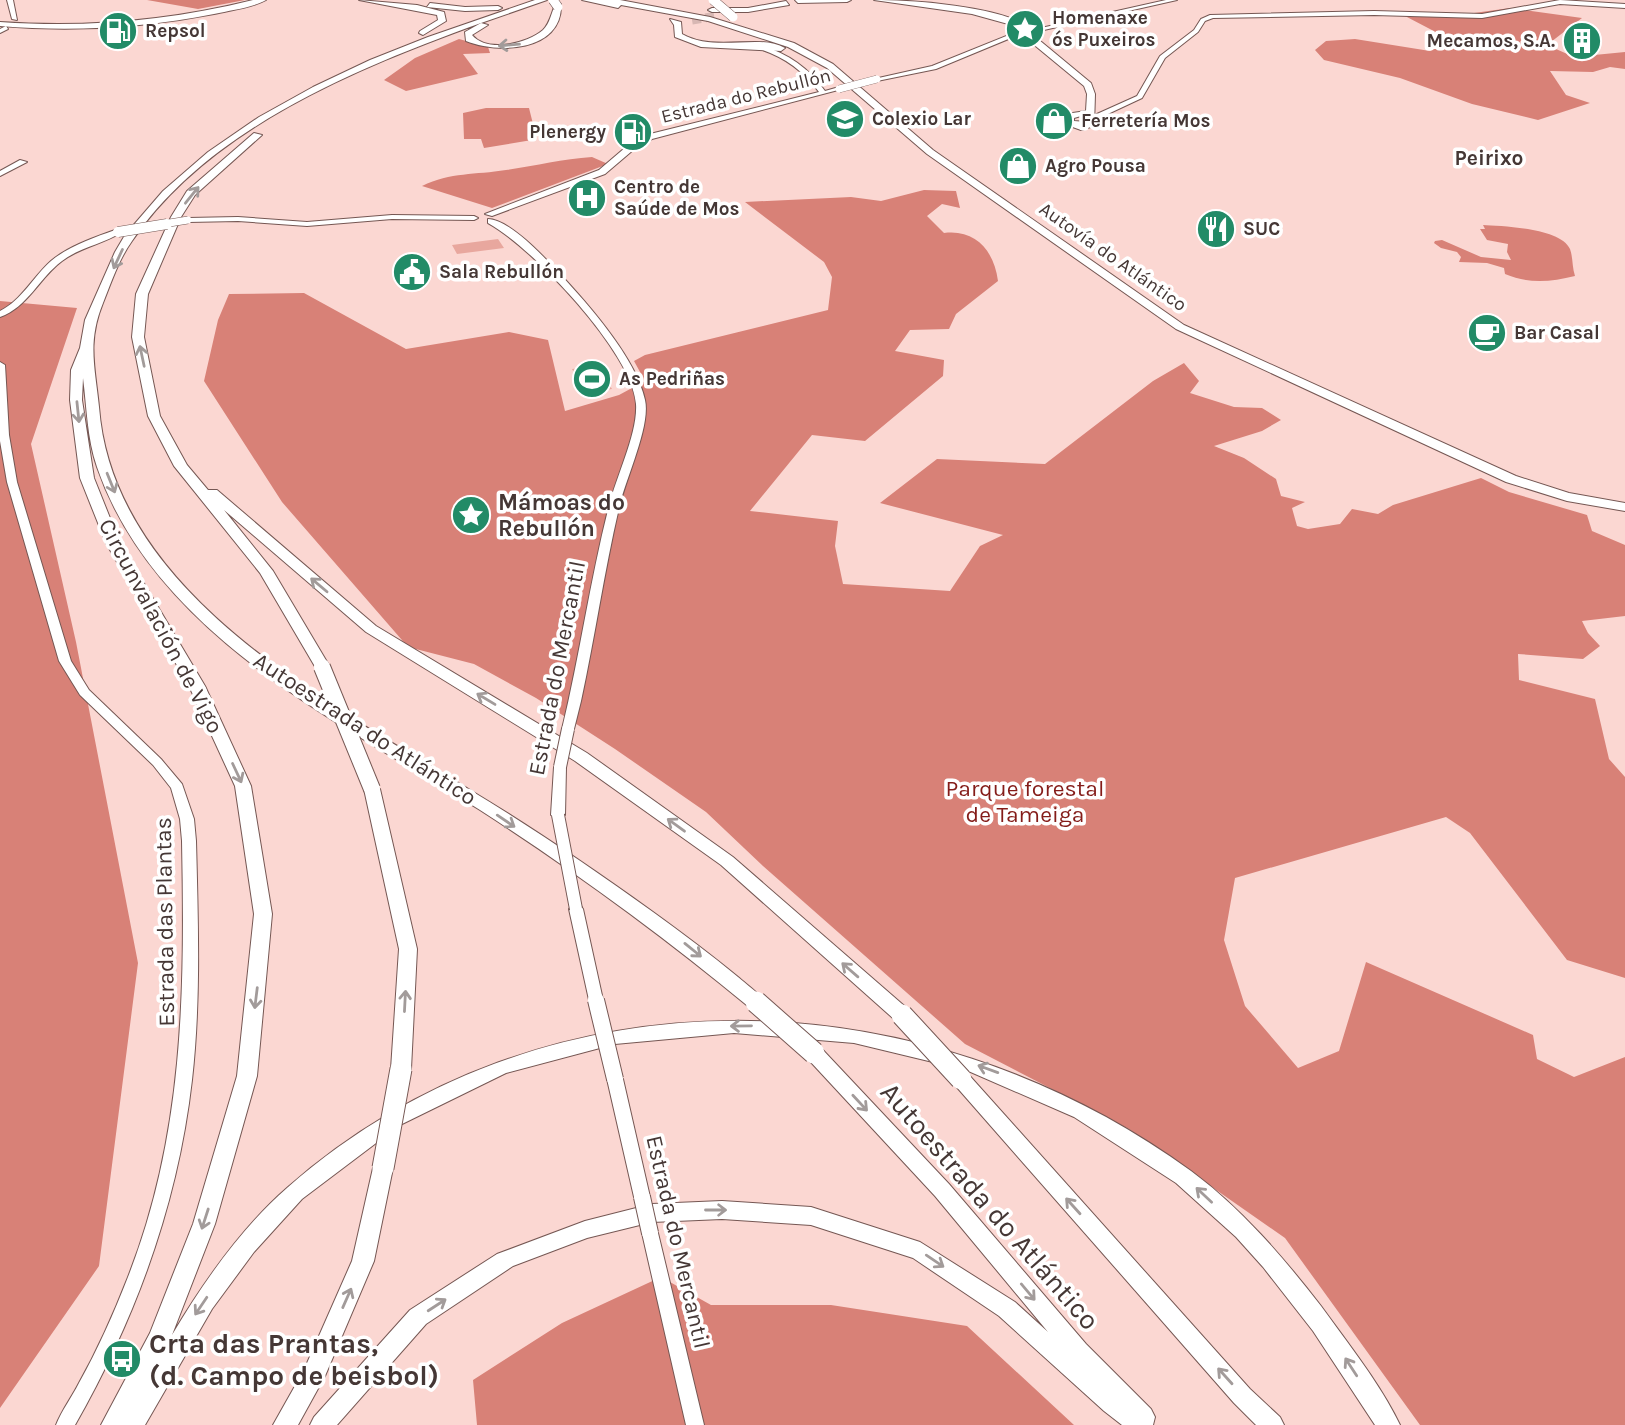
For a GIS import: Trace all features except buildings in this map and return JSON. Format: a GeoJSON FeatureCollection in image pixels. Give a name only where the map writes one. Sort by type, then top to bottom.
{"type":"FeatureCollection","features":[{"type":"Feature","properties":{"kind":"highway"},"geometry":{"type":"LineString","coordinates":[[206,9],[241,0]]}},
{"type":"Feature","properties":{"kind":"highway"},"geometry":{"type":"LineString","coordinates":[[1,26],[153,19],[197,13],[250,0]]}},
{"type":"Feature","properties":{"kind":"highway"},"geometry":{"type":"LineString","coordinates":[[164,23],[262,0]]}},
{"type":"Feature","properties":{"kind":"highway"},"geometry":{"type":"LineString","coordinates":[[251,125],[275,107],[307,89],[436,27],[442,21],[441,14],[431,10],[363,0]]}},
{"type":"Feature","properties":{"kind":"highway"},"geometry":{"type":"LineString","coordinates":[[386,0],[476,9],[542,0]]}},
{"type":"Feature","properties":{"kind":"highway","name":"Autoestrada do Atlántico"},"geometry":{"type":"LineString","coordinates":[[542,0],[450,30],[381,58],[310,92],[251,125],[173,185],[128,239],[93,312],[86,345],[96,442],[113,490],[163,568],[211,620],[263,666],[367,735],[486,807],[687,945],[814,1053],[942,1190],[1078,1350],[1151,1425]]}},
{"type":"Feature","properties":{"kind":"highway"},"geometry":{"type":"LineString","coordinates":[[586,0],[673,20],[729,28],[737,34],[736,38],[730,41],[701,43]]}},
{"type":"Feature","properties":{"kind":"highway","name":"Autovía do Atlántico"},"geometry":{"type":"LineString","coordinates":[[607,0],[673,20],[764,35],[817,59],[845,77],[930,152],[1150,307],[1388,425],[1432,444],[1538,488],[1625,508]]}},
{"type":"Feature","properties":{"kind":"highway"},"geometry":{"type":"LineString","coordinates":[[632,0],[701,9],[757,9]]}},
{"type":"Feature","properties":{"kind":"highway","name":"Autovía do Atlántico"},"geometry":{"type":"LineString","coordinates":[[632,0],[715,17],[770,33],[801,45],[844,69],[932,144],[1212,339]]}},
{"type":"Feature","properties":{"kind":"highway"},"geometry":{"type":"LineString","coordinates":[[713,0],[733,17],[770,33]]}},
{"type":"Feature","properties":{"kind":"highway"},"geometry":{"type":"LineString","coordinates":[[717,16],[791,2],[847,0]]}},
{"type":"Feature","properties":{"kind":"highway"},"geometry":{"type":"LineString","coordinates":[[878,0],[945,7],[993,16],[1027,31],[1084,80],[1091,94],[1087,113]]}},
{"type":"Feature","properties":{"kind":"highway"},"geometry":{"type":"LineString","coordinates":[[285,1425],[313,1376],[363,1261],[401,1069],[408,949],[372,789],[322,667],[265,571],[181,466],[154,416],[138,337],[142,294],[176,217],[191,193],[248,140],[317,96],[409,51],[488,22],[556,2],[557,14],[544,33],[530,42],[490,46],[469,39],[468,34],[488,22]]}},
{"type":"Feature","properties":{"kind":"highway"},"geometry":{"type":"LineString","coordinates":[[1,26],[135,23],[185,18],[232,8]]}},
{"type":"Feature","properties":{"kind":"highway"},"geometry":{"type":"LineString","coordinates":[[673,20],[690,20]]}},
{"type":"Feature","properties":{"kind":"highway"},"geometry":{"type":"LineString","coordinates":[[673,20],[676,33],[701,43],[778,47],[817,59]]}},
{"type":"Feature","properties":{"kind":"highway","name":"Circunvalación de Vigo"},"geometry":{"type":"LineString","coordinates":[[86,345],[77,370],[76,400],[87,478],[113,543],[197,686],[243,786],[263,914],[247,1076],[204,1224],[160,1336],[113,1425]]}},
{"type":"Feature","properties":{"kind":"highway","name":"Autovía do Atlántico"},"geometry":{"type":"LineString","coordinates":[[1244,355],[1512,471],[1585,494],[1625,500]]}},
{"type":"Feature","properties":{"kind":"highway"},"geometry":{"type":"LineString","coordinates":[[1357,415],[1388,425]]}},
{"type":"Feature","properties":{"kind":"highway"},"geometry":{"type":"LineString","coordinates":[[1432,444],[1488,475]]}},
{"type":"Feature","properties":{"kind":"highway"},"geometry":{"type":"LineString","coordinates":[[181,466],[371,629],[581,757],[727,861],[902,1015],[1242,1396],[1272,1425]]}},
{"type":"Feature","properties":{"kind":"highway","name":"Autoestrada do Atlántico"},"geometry":{"type":"LineString","coordinates":[[132,1425],[191,1321],[242,1251],[292,1196],[362,1138],[423,1100],[522,1060],[587,1043],[648,1032],[749,1026],[808,1028],[848,1034],[958,1058],[1050,1094],[1137,1144],[1186,1179],[1262,1250],[1293,1284],[1388,1425]]}},
{"type":"Feature","properties":{"kind":"highway","name":"Autoestrada do Atlántico"},"geometry":{"type":"LineString","coordinates":[[322,1425],[418,1317],[505,1260],[585,1230],[652,1213],[722,1210],[811,1216],[920,1251],[1007,1309],[1112,1404],[1141,1425]]}},
{"type":"Feature","properties":{"kind":"street"},"geometry":{"type":"LineString","coordinates":[[10,0],[15,19]]}},
{"type":"Feature","properties":{"kind":"street","name":"Estrada do Rebullón"},"geometry":{"type":"LineString","coordinates":[[490,217],[602,172],[635,143],[649,137],[877,79],[934,68],[1027,31],[1174,0]]}},
{"type":"Feature","properties":{"kind":"street"},"geometry":{"type":"LineString","coordinates":[[1087,113],[1103,113],[1140,97],[1162,57],[1196,31],[1203,20],[1212,16],[1374,13],[1482,16],[1560,2],[1625,6]]}},
{"type":"Feature","properties":{"kind":"street"},"geometry":{"type":"LineString","coordinates":[[740,45],[776,52],[815,82],[823,93]]}},
{"type":"Feature","properties":{"kind":"street"},"geometry":{"type":"LineString","coordinates":[[0,174],[23,162]]}},
{"type":"Feature","properties":{"kind":"street"},"geometry":{"type":"LineString","coordinates":[[0,314],[10,310],[27,296],[58,260],[80,246],[118,232],[188,220],[226,219],[307,224],[393,218],[490,217]]}},
{"type":"Feature","properties":{"kind":"street","name":"Estrada do Mercantil"},"geometry":{"type":"LineString","coordinates":[[490,217],[534,254],[585,306],[636,385],[642,404],[614,504],[586,655],[560,767],[558,815],[596,1000],[695,1425]]}},
{"type":"Feature","properties":{"kind":"street","name":"Estrada das Plantas"},"geometry":{"type":"LineString","coordinates":[[0,365],[4,390],[4,435],[12,482],[65,661],[84,692],[157,762],[177,787],[186,811],[189,841],[191,977],[180,1112],[165,1187],[140,1270],[117,1328],[65,1425]]}},
{"type":"Feature","properties":{"kind":"shaded area"},"geometry":{"type":"Polygon","coordinates":[[[498,239],[504,248],[457,254],[452,245],[498,239]]]}},
{"type":"Feature","properties":{"kind":"shaded area","name":"As Pedriñas"},"geometry":{"type":"Polygon","coordinates":[[[598,366],[612,389],[585,393],[572,369],[598,366]]]}},
{"type":"Feature","properties":{"kind":"green space"},"geometry":{"type":"Polygon","coordinates":[[[147,0],[245,0],[198,9],[147,0]]]}},
{"type":"Feature","properties":{"kind":"green space"},"geometry":{"type":"Polygon","coordinates":[[[1510,8],[1582,18],[1547,45],[1574,57],[1625,52],[1625,69],[1610,67],[1593,72],[1550,71],[1566,95],[1590,103],[1538,120],[1472,104],[1400,78],[1324,60],[1315,50],[1326,41],[1355,39],[1430,51],[1451,40],[1405,16],[1467,18],[1474,13],[1510,8]]]}},
{"type":"Feature","properties":{"kind":"green space"},"geometry":{"type":"Polygon","coordinates":[[[459,39],[488,47],[490,53],[463,54],[478,74],[406,91],[384,80],[415,58],[459,39]]]}},
{"type":"Feature","properties":{"kind":"green space"},"geometry":{"type":"Polygon","coordinates":[[[486,108],[529,108],[534,128],[532,140],[484,148],[481,139],[464,139],[463,113],[486,108]]]}},
{"type":"Feature","properties":{"kind":"green space"},"geometry":{"type":"Polygon","coordinates":[[[592,157],[608,164],[492,208],[422,186],[453,176],[592,157]]]}},
{"type":"Feature","properties":{"kind":"green space","name":"Parque forestal de Tameiga"},"geometry":{"type":"Polygon","coordinates":[[[924,190],[956,191],[960,208],[942,204],[927,216],[944,233],[965,235],[982,244],[992,260],[998,281],[956,314],[949,329],[910,330],[895,351],[944,360],[943,376],[865,441],[812,435],[750,511],[838,521],[835,546],[843,584],[950,591],[980,546],[1003,535],[880,503],[937,459],[1045,464],[1153,381],[1184,363],[1199,381],[1190,393],[1234,407],[1262,408],[1281,420],[1262,431],[1214,446],[1244,458],[1276,479],[1281,496],[1305,502],[1292,508],[1297,526],[1308,529],[1340,524],[1352,509],[1378,514],[1393,505],[1481,478],[1509,492],[1587,515],[1592,531],[1625,545],[1625,616],[1582,621],[1588,633],[1600,646],[1583,659],[1518,654],[1519,680],[1595,699],[1609,759],[1625,777],[1625,978],[1567,960],[1470,833],[1446,817],[1235,878],[1224,940],[1245,1006],[1298,1068],[1339,1051],[1366,962],[1533,1035],[1537,1059],[1574,1077],[1625,1057],[1625,1425],[1420,1425],[1285,1238],[1129,1129],[965,1044],[763,866],[706,812],[615,749],[536,698],[474,664],[408,647],[282,502],[204,381],[218,320],[229,294],[304,293],[406,349],[509,332],[548,340],[565,411],[619,395],[645,381],[634,361],[645,355],[828,310],[832,277],[824,262],[745,202],[851,197],[881,201],[924,190]]]}},
{"type":"Feature","properties":{"kind":"green space"},"geometry":{"type":"Polygon","coordinates":[[[1483,225],[1544,232],[1555,237],[1570,249],[1575,276],[1531,281],[1505,274],[1504,268],[1487,263],[1459,262],[1461,257],[1457,252],[1441,248],[1434,243],[1442,240],[1481,257],[1511,260],[1507,252],[1508,244],[1487,240],[1480,229],[1485,229],[1483,225]]]}},
{"type":"Feature","properties":{"kind":"green space"},"geometry":{"type":"Polygon","coordinates":[[[0,301],[77,308],[31,444],[76,642],[138,963],[99,1266],[0,1408],[0,301]]]}},
{"type":"Feature","properties":{"kind":"green space"},"geometry":{"type":"Polygon","coordinates":[[[661,1277],[711,1305],[831,1305],[967,1326],[1074,1425],[477,1425],[473,1380],[562,1323],[661,1277]]]}},
{"type":"Feature","properties":{"kind":"tunnel"},"geometry":{"type":"LineString","coordinates":[[692,20],[717,16]]}},
{"type":"Feature","properties":{"kind":"place","name":"Homenaxe ós Puxeiros"},"geometry":{"type":"Point","coordinates":[1025,29]}},
{"type":"Feature","properties":{"kind":"place","name":"Repsol"},"geometry":{"type":"Point","coordinates":[118,31]}},
{"type":"Feature","properties":{"kind":"place","name":"Mecamos, S.A."},"geometry":{"type":"Point","coordinates":[1582,41]}},
{"type":"Feature","properties":{"kind":"place","name":"Colexio Lar"},"geometry":{"type":"Point","coordinates":[845,119]}},
{"type":"Feature","properties":{"kind":"place","name":"Ferretería Mos"},"geometry":{"type":"Point","coordinates":[1054,121]}},
{"type":"Feature","properties":{"kind":"place","name":"Plenergy"},"geometry":{"type":"Point","coordinates":[633,132]}},
{"type":"Feature","properties":{"kind":"place","name":"Agro Pousa"},"geometry":{"type":"Point","coordinates":[1018,166]}},
{"type":"Feature","properties":{"kind":"place","name":"Centro de Saúde de Mos"},"geometry":{"type":"Point","coordinates":[587,198]}},
{"type":"Feature","properties":{"kind":"place","name":"SUC"},"geometry":{"type":"Point","coordinates":[1216,229]}},
{"type":"Feature","properties":{"kind":"place","name":"Sala Rebullón"},"geometry":{"type":"Point","coordinates":[412,272]}},
{"type":"Feature","properties":{"kind":"place","name":"Bar Casal"},"geometry":{"type":"Point","coordinates":[1487,333]}},
{"type":"Feature","properties":{"kind":"place","name":"As Pedriñas"},"geometry":{"type":"Point","coordinates":[592,379]}},
{"type":"Feature","properties":{"kind":"place","name":"Mámoas do Rebullón"},"geometry":{"type":"Point","coordinates":[471,515]}},
{"type":"Feature","properties":{"kind":"place","name":"Crta das Prantas, (d. Campo de beisbol)"},"geometry":{"type":"Point","coordinates":[122,1359]}},
{"type":"Feature","properties":{"kind":"district","name":"Peirixo"},"geometry":{"type":"Point","coordinates":[1489,158]}}]}
